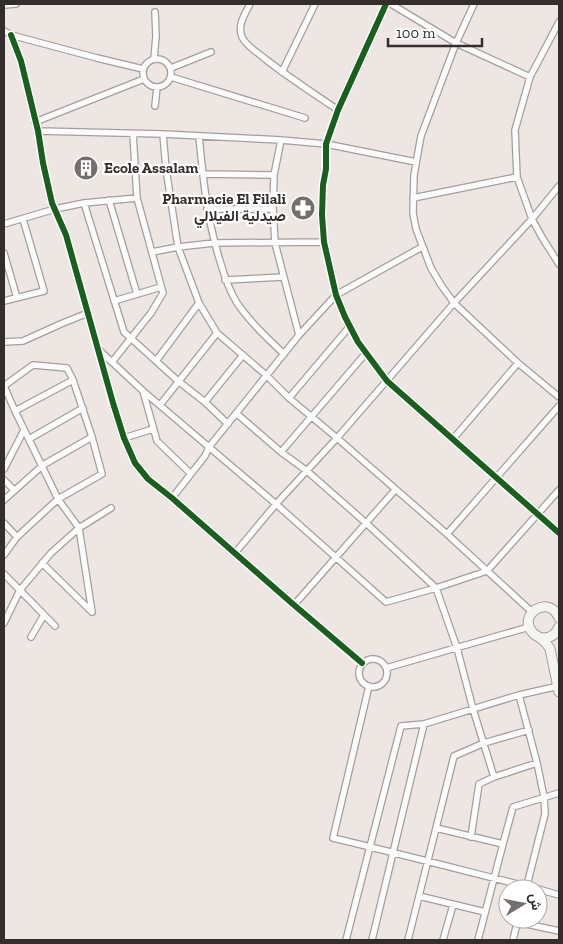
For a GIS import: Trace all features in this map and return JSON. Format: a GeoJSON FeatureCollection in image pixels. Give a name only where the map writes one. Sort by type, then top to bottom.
{"type":"FeatureCollection","features":[{"type":"Feature","properties":{"kind":"street"},"geometry":{"type":"LineString","coordinates":[[4,5],[16,4]]}},
{"type":"Feature","properties":{"kind":"street"},"geometry":{"type":"LineString","coordinates":[[250,4],[240,28],[242,36],[252,49],[338,110]]}},
{"type":"Feature","properties":{"kind":"street"},"geometry":{"type":"LineString","coordinates":[[282,72],[315,4]]}},
{"type":"Feature","properties":{"kind":"street"},"geometry":{"type":"LineString","coordinates":[[386,4],[338,110],[326,144],[322,215],[324,242],[336,295],[358,342],[386,381],[559,533]]}},
{"type":"Feature","properties":{"kind":"street"},"geometry":{"type":"LineString","coordinates":[[391,4],[456,43],[530,77]]}},
{"type":"Feature","properties":{"kind":"street"},"geometry":{"type":"LineString","coordinates":[[474,4],[456,43],[422,136],[414,175],[413,213],[416,229],[431,268],[454,303],[518,363],[559,397]]}},
{"type":"Feature","properties":{"kind":"street"},"geometry":{"type":"LineString","coordinates":[[154,59],[156,36],[155,12]]}},
{"type":"Feature","properties":{"kind":"street"},"geometry":{"type":"LineString","coordinates":[[559,22],[530,77],[514,130],[517,177],[532,219],[559,264]]}},
{"type":"Feature","properties":{"kind":"street"},"geometry":{"type":"LineString","coordinates":[[4,31],[11,36],[143,69]]}},
{"type":"Feature","properties":{"kind":"street"},"geometry":{"type":"LineString","coordinates":[[11,36],[21,61],[38,131],[52,203],[66,235],[124,438],[135,463],[148,479],[362,664]]}},
{"type":"Feature","properties":{"kind":"street"},"geometry":{"type":"LineString","coordinates":[[170,68],[211,52]]}},
{"type":"Feature","properties":{"kind":"street"},"geometry":{"type":"LineString","coordinates":[[160,58],[170,68],[171,77],[165,84],[157,87],[149,85],[144,79],[143,69],[149,60],[160,58]]}},
{"type":"Feature","properties":{"kind":"street"},"geometry":{"type":"LineString","coordinates":[[171,77],[305,118]]}},
{"type":"Feature","properties":{"kind":"street"},"geometry":{"type":"LineString","coordinates":[[35,122],[144,79]]}},
{"type":"Feature","properties":{"kind":"street"},"geometry":{"type":"LineString","coordinates":[[155,106],[157,87]]}},
{"type":"Feature","properties":{"kind":"street"},"geometry":{"type":"LineString","coordinates":[[38,131],[163,134],[281,140],[326,144],[416,162]]}},
{"type":"Feature","properties":{"kind":"street"},"geometry":{"type":"LineString","coordinates":[[112,362],[151,313],[163,293],[137,198],[133,134]]}},
{"type":"Feature","properties":{"kind":"street"},"geometry":{"type":"LineString","coordinates":[[163,134],[166,169],[178,247],[199,303],[216,333],[266,375],[310,417],[337,438],[447,534],[532,612]]}},
{"type":"Feature","properties":{"kind":"street"},"geometry":{"type":"LineString","coordinates":[[199,136],[207,209],[214,243],[225,280],[237,302],[256,326],[284,354]]}},
{"type":"Feature","properties":{"kind":"street"},"geometry":{"type":"LineString","coordinates":[[281,140],[274,175],[273,209],[275,242],[299,335]]}},
{"type":"Feature","properties":{"kind":"street"},"geometry":{"type":"LineString","coordinates":[[203,174],[274,175]]}},
{"type":"Feature","properties":{"kind":"street"},"geometry":{"type":"LineString","coordinates":[[413,198],[517,177]]}},
{"type":"Feature","properties":{"kind":"street"},"geometry":{"type":"LineString","coordinates":[[235,553],[276,504],[337,438],[454,303],[532,219],[559,186]]}},
{"type":"Feature","properties":{"kind":"street"},"geometry":{"type":"LineString","coordinates":[[4,224],[84,203],[137,198]]}},
{"type":"Feature","properties":{"kind":"street"},"geometry":{"type":"LineString","coordinates":[[109,200],[137,294]]}},
{"type":"Feature","properties":{"kind":"street"},"geometry":{"type":"LineString","coordinates":[[84,203],[124,332],[228,424]]}},
{"type":"Feature","properties":{"kind":"street"},"geometry":{"type":"LineString","coordinates":[[207,209],[273,209]]}},
{"type":"Feature","properties":{"kind":"street"},"geometry":{"type":"LineString","coordinates":[[4,301],[44,291],[23,219]]}},
{"type":"Feature","properties":{"kind":"street"},"geometry":{"type":"LineString","coordinates":[[152,252],[214,243],[324,242]]}},
{"type":"Feature","properties":{"kind":"street"},"geometry":{"type":"LineString","coordinates":[[172,498],[205,456],[209,447],[266,375],[299,335],[336,295],[422,248]]}},
{"type":"Feature","properties":{"kind":"street"},"geometry":{"type":"LineString","coordinates":[[4,253],[17,298]]}},
{"type":"Feature","properties":{"kind":"street"},"geometry":{"type":"LineString","coordinates":[[225,280],[283,277]]}},
{"type":"Feature","properties":{"kind":"street"},"geometry":{"type":"LineString","coordinates":[[114,301],[161,286]]}},
{"type":"Feature","properties":{"kind":"street"},"geometry":{"type":"LineString","coordinates":[[156,361],[199,303]]}},
{"type":"Feature","properties":{"kind":"street"},"geometry":{"type":"LineString","coordinates":[[4,342],[23,341],[63,322],[88,313]]}},
{"type":"Feature","properties":{"kind":"street"},"geometry":{"type":"LineString","coordinates":[[289,398],[350,326]]}},
{"type":"Feature","properties":{"kind":"street"},"geometry":{"type":"LineString","coordinates":[[160,405],[216,333]]}},
{"type":"Feature","properties":{"kind":"street"},"geometry":{"type":"LineString","coordinates":[[97,348],[143,391],[276,504],[386,602],[487,571],[559,490]]}},
{"type":"Feature","properties":{"kind":"street"},"geometry":{"type":"LineString","coordinates":[[281,452],[366,353]]}},
{"type":"Feature","properties":{"kind":"street"},"geometry":{"type":"LineString","coordinates":[[205,402],[243,355]]}},
{"type":"Feature","properties":{"kind":"street"},"geometry":{"type":"LineString","coordinates":[[453,439],[518,363]]}},
{"type":"Feature","properties":{"kind":"street"},"geometry":{"type":"LineString","coordinates":[[4,555],[17,537],[58,499],[102,474],[92,437],[73,380],[67,368],[33,365],[4,386],[58,499],[79,528],[92,612],[42,563]]}},
{"type":"Feature","properties":{"kind":"street"},"geometry":{"type":"LineString","coordinates":[[15,411],[73,380]]}},
{"type":"Feature","properties":{"kind":"street"},"geometry":{"type":"LineString","coordinates":[[143,391],[157,440],[191,474]]}},
{"type":"Feature","properties":{"kind":"street"},"geometry":{"type":"LineString","coordinates":[[447,534],[559,406]]}},
{"type":"Feature","properties":{"kind":"street"},"geometry":{"type":"LineString","coordinates":[[29,439],[82,408]]}},
{"type":"Feature","properties":{"kind":"street"},"geometry":{"type":"LineString","coordinates":[[236,414],[307,471],[436,588],[457,648],[494,777]]}},
{"type":"Feature","properties":{"kind":"street"},"geometry":{"type":"LineString","coordinates":[[124,438],[153,429]]}},
{"type":"Feature","properties":{"kind":"street"},"geometry":{"type":"LineString","coordinates":[[4,469],[24,430]]}},
{"type":"Feature","properties":{"kind":"street"},"geometry":{"type":"LineString","coordinates":[[4,500],[42,466],[92,437]]}},
{"type":"Feature","properties":{"kind":"street"},"geometry":{"type":"LineString","coordinates":[[4,480],[14,490]]}},
{"type":"Feature","properties":{"kind":"street"},"geometry":{"type":"LineString","coordinates":[[294,605],[395,490]]}},
{"type":"Feature","properties":{"kind":"street"},"geometry":{"type":"LineString","coordinates":[[4,623],[20,590],[51,553],[79,528],[111,508]]}},
{"type":"Feature","properties":{"kind":"street"},"geometry":{"type":"LineString","coordinates":[[4,524],[17,537]]}},
{"type":"Feature","properties":{"kind":"street"},"geometry":{"type":"LineString","coordinates":[[4,574],[55,626]]}},
{"type":"Feature","properties":{"kind":"street"},"geometry":{"type":"LineString","coordinates":[[346,940],[401,726],[424,724],[519,695],[559,688],[551,653],[546,643],[535,635],[529,627],[528,622],[532,612],[536,609],[559,603]]}},
{"type":"Feature","properties":{"kind":"street"},"geometry":{"type":"LineString","coordinates":[[546,606],[555,610],[559,618]]}},
{"type":"Feature","properties":{"kind":"street"},"geometry":{"type":"LineString","coordinates":[[31,637],[44,615]]}},
{"type":"Feature","properties":{"kind":"street"},"geometry":{"type":"LineString","coordinates":[[386,668],[529,627]]}},
{"type":"Feature","properties":{"kind":"street"},"geometry":{"type":"LineString","coordinates":[[539,637],[548,638],[557,630]]}},
{"type":"Feature","properties":{"kind":"street"},"geometry":{"type":"LineString","coordinates":[[551,653],[552,641],[557,630]]}},
{"type":"Feature","properties":{"kind":"street"},"geometry":{"type":"LineString","coordinates":[[371,659],[380,661],[386,668],[386,676],[382,683],[374,686],[369,686],[360,677],[360,667],[371,659]]}},
{"type":"Feature","properties":{"kind":"street"},"geometry":{"type":"LineString","coordinates":[[369,686],[333,838],[428,860],[498,880]]}},
{"type":"Feature","properties":{"kind":"street"},"geometry":{"type":"LineString","coordinates":[[519,695],[537,763],[544,797],[545,814],[528,879]]}},
{"type":"Feature","properties":{"kind":"street"},"geometry":{"type":"LineString","coordinates":[[372,940],[424,724]]}},
{"type":"Feature","properties":{"kind":"street"},"geometry":{"type":"LineString","coordinates":[[408,940],[454,756],[484,743],[529,730]]}},
{"type":"Feature","properties":{"kind":"street"},"geometry":{"type":"LineString","coordinates":[[471,837],[479,784],[537,763]]}},
{"type":"Feature","properties":{"kind":"street"},"geometry":{"type":"LineString","coordinates":[[478,940],[514,807],[559,793]]}},
{"type":"Feature","properties":{"kind":"street"},"geometry":{"type":"LineString","coordinates":[[436,828],[503,844]]}},
{"type":"Feature","properties":{"kind":"street"},"geometry":{"type":"LineString","coordinates":[[419,896],[485,912]]}},
{"type":"Feature","properties":{"kind":"street"},"geometry":{"type":"LineString","coordinates":[[444,940],[453,905]]}},
{"type":"Feature","properties":{"kind":"cycle path"},"geometry":{"type":"LineString","coordinates":[[386,4],[338,110],[326,144],[322,215],[324,242],[336,295],[358,342],[387,381],[559,533]]}},
{"type":"Feature","properties":{"kind":"cycle path"},"geometry":{"type":"LineString","coordinates":[[11,35],[21,61],[38,131],[52,203],[66,235],[113,403],[124,438],[135,463],[148,479],[362,663]]}},
{"type":"Feature","properties":{"kind":"place","name":"Ecole Assalam"},"geometry":{"type":"Point","coordinates":[86,168]}},
{"type":"Feature","properties":{"kind":"place","name":"Pharmacie El Filali صيدلية الفيلالي"},"geometry":{"type":"Point","coordinates":[303,208]}}]}
